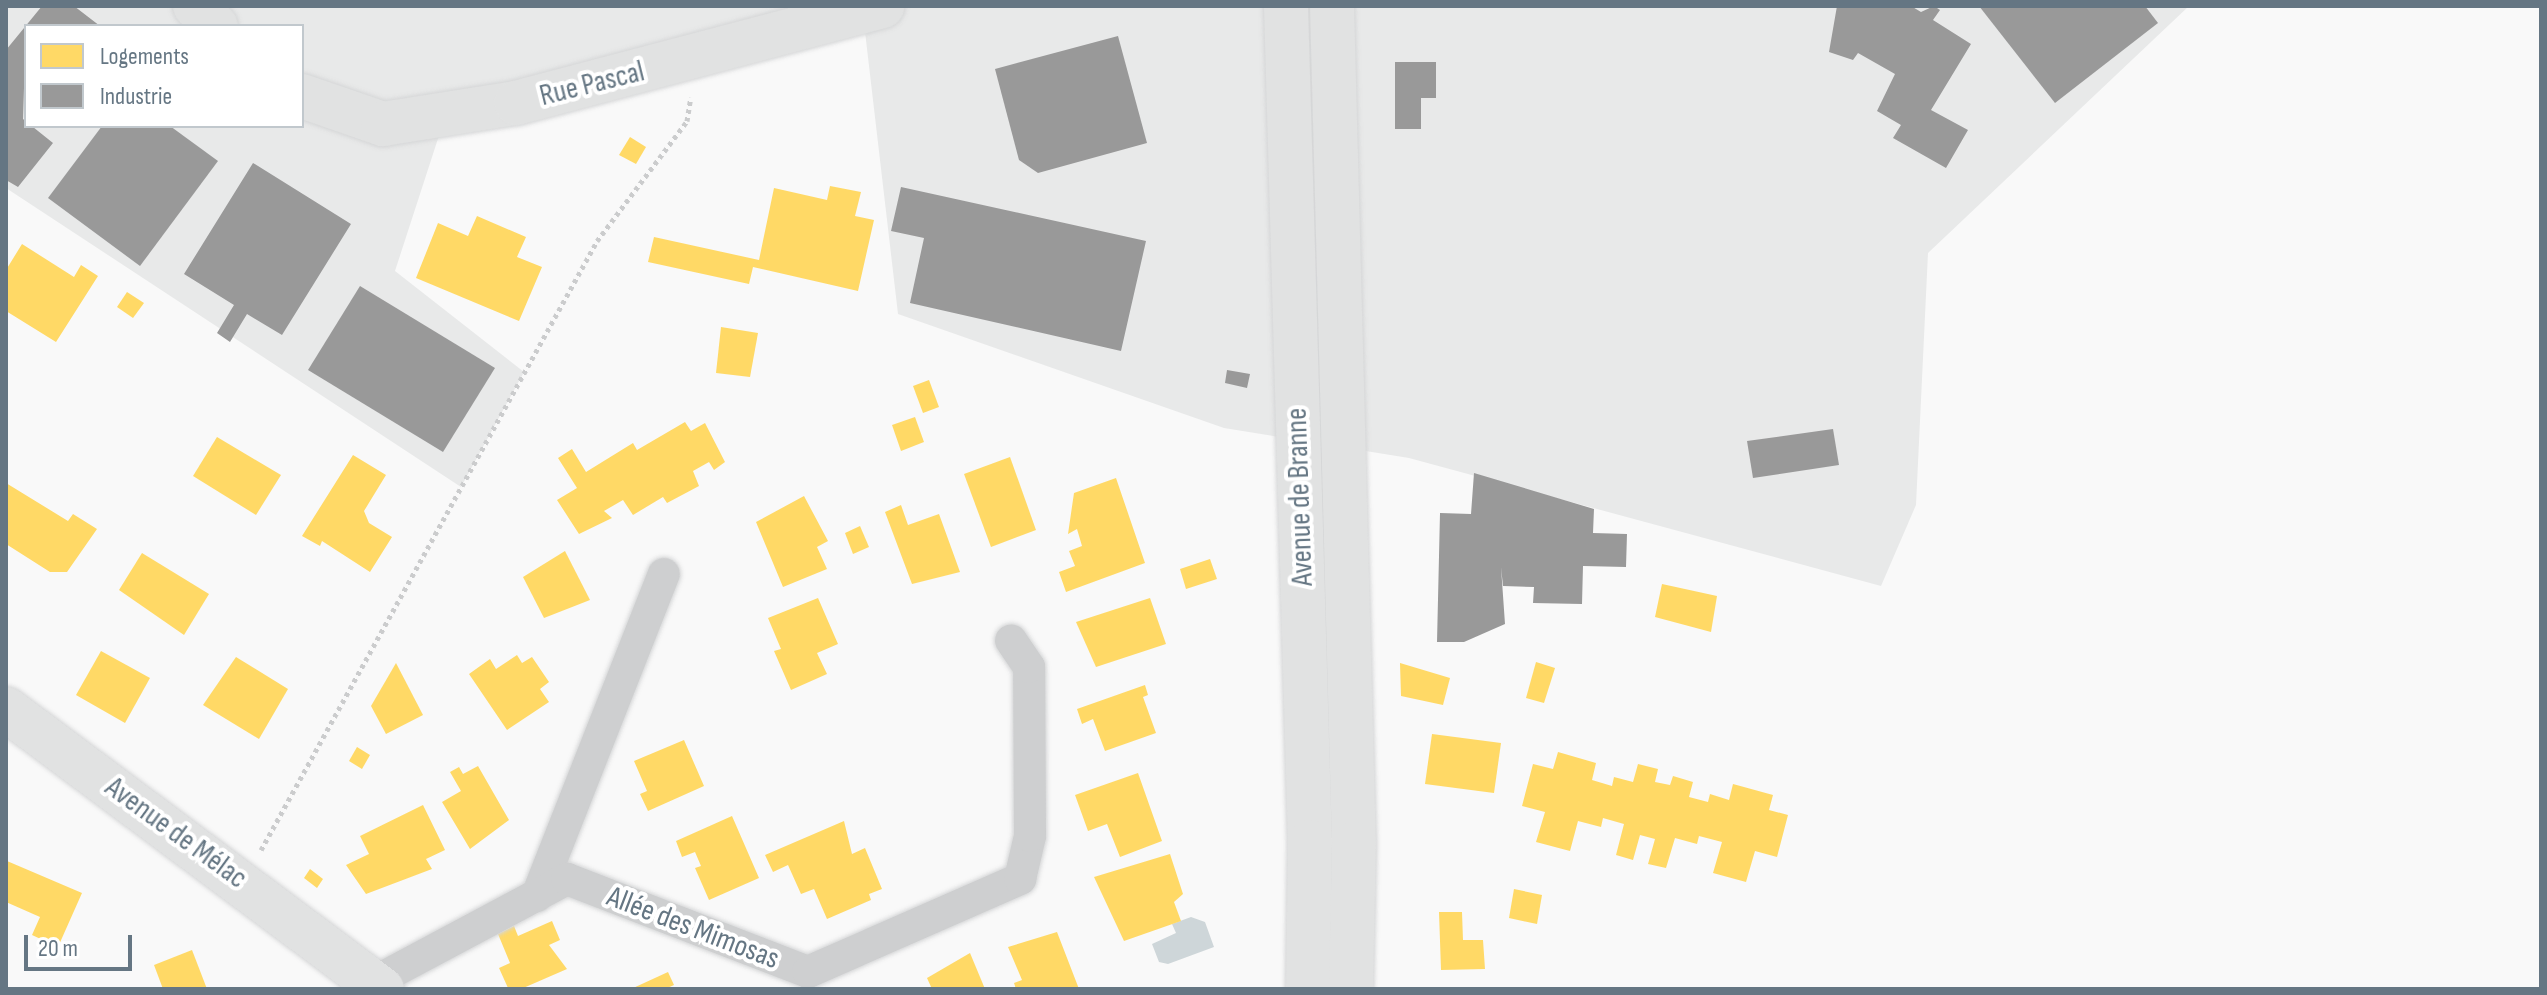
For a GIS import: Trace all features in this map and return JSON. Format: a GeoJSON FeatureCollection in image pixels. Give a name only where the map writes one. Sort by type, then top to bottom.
{"type":"FeatureCollection","features":[{"type":"Feature","properties":{"kind":"main road"},"geometry":{"type":"LineString","coordinates":[[195,6],[214,24]]}},
{"type":"Feature","properties":{"kind":"main road","name":"Rue Pascal"},"geometry":{"type":"LineString","coordinates":[[304,97],[383,124],[516,103],[698,57],[826,14],[882,6]]}},
{"type":"Feature","properties":{"kind":"main road","name":"Avenue de Branne"},"geometry":{"type":"LineString","coordinates":[[1286,6],[1310,842],[1308,989]]}},
{"type":"Feature","properties":{"kind":"main road","name":"Avenue de Branne"},"geometry":{"type":"LineString","coordinates":[[1332,6],[1354,844],[1351,989]]}},
{"type":"Feature","properties":{"kind":"main road","name":"Avenue de Mélac"},"geometry":{"type":"LineString","coordinates":[[7,715],[243,882],[378,985]]}},
{"type":"Feature","properties":{"kind":"street"},"geometry":{"type":"LineString","coordinates":[[537,896],[664,574]]}},
{"type":"Feature","properties":{"kind":"street","name":"Allée des Mimosas"},"geometry":{"type":"LineString","coordinates":[[378,985],[567,879],[808,972],[1020,879],[1030,836],[1029,667],[1011,640]]}},
{"type":"Feature","properties":{"kind":"path"},"geometry":{"type":"LineString","coordinates":[[243,882],[597,241],[687,121],[698,57]]}},
{"type":"Feature","properties":{"kind":"shaded area"},"geometry":{"type":"Polygon","coordinates":[[[6,6],[826,6],[446,114],[395,271],[524,372],[461,487],[6,188],[6,6]]]}},
{"type":"Feature","properties":{"kind":"shaded area"},"geometry":{"type":"Polygon","coordinates":[[[862,6],[2189,6],[1928,253],[1916,505],[1881,586],[1409,458],[1224,428],[898,314],[862,6]]]}},
{"type":"Feature","properties":{"kind":"shaded area"},"geometry":{"type":"Polygon","coordinates":[[[1191,917],[1205,922],[1214,947],[1168,964],[1159,962],[1152,944],[1176,933],[1172,924],[1191,917]]]}},
{"type":"Feature","properties":{"kind":"building: Logements"},"geometry":{"type":"Polygon","coordinates":[[[630,137],[646,147],[636,164],[619,155],[630,137]]]}},
{"type":"Feature","properties":{"kind":"building: Logements"},"geometry":{"type":"Polygon","coordinates":[[[830,186],[861,192],[855,216],[874,220],[858,291],[753,267],[749,284],[648,262],[654,237],[759,260],[774,188],[827,200],[830,186]]]}},
{"type":"Feature","properties":{"kind":"building: Logements"},"geometry":{"type":"Polygon","coordinates":[[[477,216],[526,237],[517,257],[542,267],[519,321],[416,278],[438,223],[468,236],[477,216]]]}},
{"type":"Feature","properties":{"kind":"building: Logements"},"geometry":{"type":"Polygon","coordinates":[[[22,244],[74,277],[81,265],[98,276],[56,342],[6,311],[6,270],[22,244]]]}},
{"type":"Feature","properties":{"kind":"building: Logements"},"geometry":{"type":"Polygon","coordinates":[[[127,292],[144,303],[133,318],[117,307],[127,292]]]}},
{"type":"Feature","properties":{"kind":"building: Logements"},"geometry":{"type":"Polygon","coordinates":[[[721,327],[758,333],[750,377],[716,373],[721,327]]]}},
{"type":"Feature","properties":{"kind":"building: Logements"},"geometry":{"type":"Polygon","coordinates":[[[929,380],[939,407],[923,413],[913,386],[929,380]]]}},
{"type":"Feature","properties":{"kind":"building: Logements"},"geometry":{"type":"Polygon","coordinates":[[[915,417],[924,442],[901,451],[892,425],[915,417]]]}},
{"type":"Feature","properties":{"kind":"building: Logements"},"geometry":{"type":"Polygon","coordinates":[[[685,422],[691,431],[705,423],[725,462],[714,470],[709,462],[693,471],[699,486],[667,503],[663,497],[633,515],[623,500],[604,511],[612,518],[579,534],[557,500],[577,488],[558,458],[572,449],[586,472],[633,443],[637,450],[685,422]]]}},
{"type":"Feature","properties":{"kind":"building: Logements"},"geometry":{"type":"Polygon","coordinates":[[[217,437],[281,475],[256,515],[193,476],[217,437]]]}},
{"type":"Feature","properties":{"kind":"building: Logements"},"geometry":{"type":"Polygon","coordinates":[[[353,455],[386,475],[364,511],[369,523],[392,537],[370,572],[322,541],[320,546],[302,536],[353,455]]]}},
{"type":"Feature","properties":{"kind":"building: Logements"},"geometry":{"type":"Polygon","coordinates":[[[1010,457],[1036,530],[991,547],[964,474],[1010,457]]]}},
{"type":"Feature","properties":{"kind":"building: Logements"},"geometry":{"type":"Polygon","coordinates":[[[1116,478],[1145,563],[1066,592],[1059,572],[1075,566],[1069,551],[1082,546],[1077,529],[1068,534],[1074,493],[1116,478]]]}},
{"type":"Feature","properties":{"kind":"building: Logements"},"geometry":{"type":"Polygon","coordinates":[[[6,483],[68,521],[73,514],[97,529],[67,572],[50,572],[6,544],[6,483]]]}},
{"type":"Feature","properties":{"kind":"building: Logements"},"geometry":{"type":"Polygon","coordinates":[[[804,496],[828,541],[817,547],[827,569],[783,587],[756,522],[804,496]]]}},
{"type":"Feature","properties":{"kind":"building: Logements"},"geometry":{"type":"Polygon","coordinates":[[[901,505],[908,525],[939,514],[960,572],[912,584],[885,512],[901,505]]]}},
{"type":"Feature","properties":{"kind":"building: Logements"},"geometry":{"type":"Polygon","coordinates":[[[860,526],[869,547],[853,554],[845,533],[860,526]]]}},
{"type":"Feature","properties":{"kind":"building: Logements"},"geometry":{"type":"Polygon","coordinates":[[[565,551],[590,600],[544,618],[523,577],[565,551]]]}},
{"type":"Feature","properties":{"kind":"building: Logements"},"geometry":{"type":"Polygon","coordinates":[[[142,553],[209,594],[184,635],[119,590],[142,553]]]}},
{"type":"Feature","properties":{"kind":"building: Logements"},"geometry":{"type":"Polygon","coordinates":[[[1210,559],[1217,579],[1186,589],[1180,569],[1210,559]]]}},
{"type":"Feature","properties":{"kind":"building: Logements"},"geometry":{"type":"Polygon","coordinates":[[[1662,584],[1717,596],[1711,632],[1655,617],[1662,584]]]}},
{"type":"Feature","properties":{"kind":"building: Logements"},"geometry":{"type":"Polygon","coordinates":[[[818,598],[838,644],[817,653],[827,674],[791,690],[774,651],[781,649],[768,618],[818,598]]]}},
{"type":"Feature","properties":{"kind":"building: Logements"},"geometry":{"type":"Polygon","coordinates":[[[1150,598],[1166,644],[1096,667],[1076,622],[1150,598]]]}},
{"type":"Feature","properties":{"kind":"building: Logements"},"geometry":{"type":"Polygon","coordinates":[[[101,651],[150,678],[125,723],[76,695],[101,651]]]}},
{"type":"Feature","properties":{"kind":"building: Logements"},"geometry":{"type":"Polygon","coordinates":[[[517,655],[522,663],[532,657],[549,682],[540,689],[549,702],[507,730],[469,674],[490,659],[496,669],[517,655]]]}},
{"type":"Feature","properties":{"kind":"building: Logements"},"geometry":{"type":"Polygon","coordinates":[[[236,657],[288,689],[259,739],[203,705],[236,657]]]}},
{"type":"Feature","properties":{"kind":"building: Logements"},"geometry":{"type":"Polygon","coordinates":[[[1536,662],[1555,668],[1544,703],[1526,698],[1536,662]]]}},
{"type":"Feature","properties":{"kind":"building: Logements"},"geometry":{"type":"Polygon","coordinates":[[[396,663],[423,715],[386,734],[371,706],[396,663]]]}},
{"type":"Feature","properties":{"kind":"building: Logements"},"geometry":{"type":"Polygon","coordinates":[[[1400,663],[1450,678],[1443,705],[1401,696],[1400,663]]]}},
{"type":"Feature","properties":{"kind":"building: Logements"},"geometry":{"type":"Polygon","coordinates":[[[1145,685],[1148,695],[1143,697],[1156,733],[1105,751],[1093,719],[1082,724],[1077,709],[1145,685]]]}},
{"type":"Feature","properties":{"kind":"building: Logements"},"geometry":{"type":"Polygon","coordinates":[[[1432,734],[1501,743],[1494,793],[1425,784],[1432,734]]]}},
{"type":"Feature","properties":{"kind":"building: Logements"},"geometry":{"type":"Polygon","coordinates":[[[684,740],[704,786],[648,811],[640,794],[647,791],[634,761],[684,740]]]}},
{"type":"Feature","properties":{"kind":"building: Logements"},"geometry":{"type":"Polygon","coordinates":[[[357,747],[370,755],[362,769],[349,761],[357,747]]]}},
{"type":"Feature","properties":{"kind":"building: Logements"},"geometry":{"type":"Polygon","coordinates":[[[1558,752],[1596,763],[1592,780],[1612,786],[1614,777],[1633,782],[1638,764],[1658,769],[1655,782],[1670,785],[1673,776],[1693,782],[1689,797],[1708,802],[1710,794],[1729,800],[1733,784],[1773,795],[1769,810],[1788,815],[1777,857],[1755,851],[1746,882],[1713,873],[1722,842],[1699,836],[1697,844],[1675,838],[1666,868],[1648,864],[1655,839],[1640,835],[1633,860],[1616,855],[1624,824],[1603,818],[1601,827],[1578,821],[1570,851],[1536,842],[1545,812],[1522,806],[1533,764],[1553,769],[1558,752]]]}},
{"type":"Feature","properties":{"kind":"building: Logements"},"geometry":{"type":"Polygon","coordinates":[[[478,766],[509,820],[470,849],[442,802],[461,791],[450,772],[459,767],[463,774],[478,766]]]}},
{"type":"Feature","properties":{"kind":"building: Logements"},"geometry":{"type":"Polygon","coordinates":[[[1138,773],[1162,841],[1120,857],[1107,824],[1088,831],[1075,795],[1138,773]]]}},
{"type":"Feature","properties":{"kind":"building: Logements"},"geometry":{"type":"Polygon","coordinates":[[[423,805],[445,850],[426,859],[432,869],[366,894],[346,865],[369,854],[360,836],[423,805]]]}},
{"type":"Feature","properties":{"kind":"building: Logements"},"geometry":{"type":"Polygon","coordinates":[[[732,816],[759,878],[709,900],[695,868],[701,866],[695,852],[682,857],[676,841],[732,816]]]}},
{"type":"Feature","properties":{"kind":"building: Logements"},"geometry":{"type":"Polygon","coordinates":[[[844,821],[852,854],[865,848],[882,889],[869,894],[871,900],[827,919],[814,889],[801,894],[788,865],[773,872],[765,855],[844,821]]]}},
{"type":"Feature","properties":{"kind":"building: Logements"},"geometry":{"type":"Polygon","coordinates":[[[1170,854],[1183,894],[1174,902],[1181,921],[1124,941],[1094,877],[1170,854]]]}},
{"type":"Feature","properties":{"kind":"building: Logements"},"geometry":{"type":"Polygon","coordinates":[[[7,861],[82,893],[58,947],[32,935],[40,917],[6,902],[7,861]]]}},
{"type":"Feature","properties":{"kind":"building: Logements"},"geometry":{"type":"Polygon","coordinates":[[[310,869],[323,879],[317,888],[304,878],[310,869]]]}},
{"type":"Feature","properties":{"kind":"building: Logements"},"geometry":{"type":"Polygon","coordinates":[[[1514,889],[1542,895],[1537,924],[1509,918],[1514,889]]]}},
{"type":"Feature","properties":{"kind":"building: Logements"},"geometry":{"type":"Polygon","coordinates":[[[1439,912],[1462,912],[1463,940],[1483,940],[1485,969],[1441,970],[1439,912]]]}},
{"type":"Feature","properties":{"kind":"building: Logements"},"geometry":{"type":"Polygon","coordinates":[[[552,921],[560,940],[549,945],[567,969],[521,989],[508,988],[499,968],[510,963],[498,934],[514,926],[518,936],[552,921]]]}},
{"type":"Feature","properties":{"kind":"building: Logements"},"geometry":{"type":"Polygon","coordinates":[[[1057,932],[1079,989],[1016,989],[1014,983],[1022,980],[1008,947],[1057,932]]]}},
{"type":"Feature","properties":{"kind":"building: Logements"},"geometry":{"type":"Polygon","coordinates":[[[192,950],[207,989],[163,989],[154,965],[192,950]]]}},
{"type":"Feature","properties":{"kind":"building: Logements"},"geometry":{"type":"Polygon","coordinates":[[[970,953],[985,989],[932,989],[927,978],[970,953]]]}},
{"type":"Feature","properties":{"kind":"building: Logements"},"geometry":{"type":"Polygon","coordinates":[[[668,972],[674,985],[665,989],[631,989],[668,972]]]}},
{"type":"Feature","properties":{"kind":"building: Industrie"},"geometry":{"type":"Polygon","coordinates":[[[42,6],[74,6],[97,24],[27,24],[42,6]]]}},
{"type":"Feature","properties":{"kind":"building: Industrie"},"geometry":{"type":"Polygon","coordinates":[[[1837,6],[1911,6],[1921,12],[1934,6],[1940,10],[1933,20],[1971,44],[1931,110],[1968,130],[1946,168],[1893,138],[1901,125],[1877,111],[1895,74],[1858,53],[1853,60],[1829,52],[1837,6]]]}},
{"type":"Feature","properties":{"kind":"building: Industrie"},"geometry":{"type":"Polygon","coordinates":[[[1979,6],[2145,6],[2158,23],[2055,103],[1979,6]]]}},
{"type":"Feature","properties":{"kind":"building: Industrie"},"geometry":{"type":"Polygon","coordinates":[[[24,28],[24,128],[34,128],[53,143],[18,187],[6,180],[6,50],[24,28]]]}},
{"type":"Feature","properties":{"kind":"building: Industrie"},"geometry":{"type":"Polygon","coordinates":[[[1118,36],[1147,143],[1038,173],[1019,160],[995,69],[1118,36]]]}},
{"type":"Feature","properties":{"kind":"building: Industrie"},"geometry":{"type":"Polygon","coordinates":[[[1395,62],[1436,62],[1436,98],[1421,98],[1421,129],[1395,129],[1395,62]]]}},
{"type":"Feature","properties":{"kind":"building: Industrie"},"geometry":{"type":"Polygon","coordinates":[[[100,128],[173,128],[218,161],[140,266],[48,198],[100,128]]]}},
{"type":"Feature","properties":{"kind":"building: Industrie"},"geometry":{"type":"Polygon","coordinates":[[[253,163],[351,224],[282,335],[247,314],[230,342],[217,333],[234,305],[184,274],[253,163]]]}},
{"type":"Feature","properties":{"kind":"building: Industrie"},"geometry":{"type":"Polygon","coordinates":[[[901,187],[1146,241],[1121,351],[910,303],[924,238],[891,231],[901,187]]]}},
{"type":"Feature","properties":{"kind":"building: Industrie"},"geometry":{"type":"Polygon","coordinates":[[[360,286],[495,368],[443,452],[308,370],[360,286]]]}},
{"type":"Feature","properties":{"kind":"building: Industrie"},"geometry":{"type":"Polygon","coordinates":[[[1227,370],[1250,374],[1247,388],[1225,383],[1227,370]]]}},
{"type":"Feature","properties":{"kind":"building: Industrie"},"geometry":{"type":"Polygon","coordinates":[[[1833,429],[1839,465],[1753,478],[1747,441],[1833,429]]]}},
{"type":"Feature","properties":{"kind":"building: Industrie"},"geometry":{"type":"Polygon","coordinates":[[[1474,473],[1594,509],[1593,533],[1627,534],[1626,567],[1583,566],[1582,604],[1533,603],[1534,587],[1503,586],[1501,567],[1505,624],[1464,642],[1437,642],[1440,513],[1471,514],[1474,473]]]}}]}
